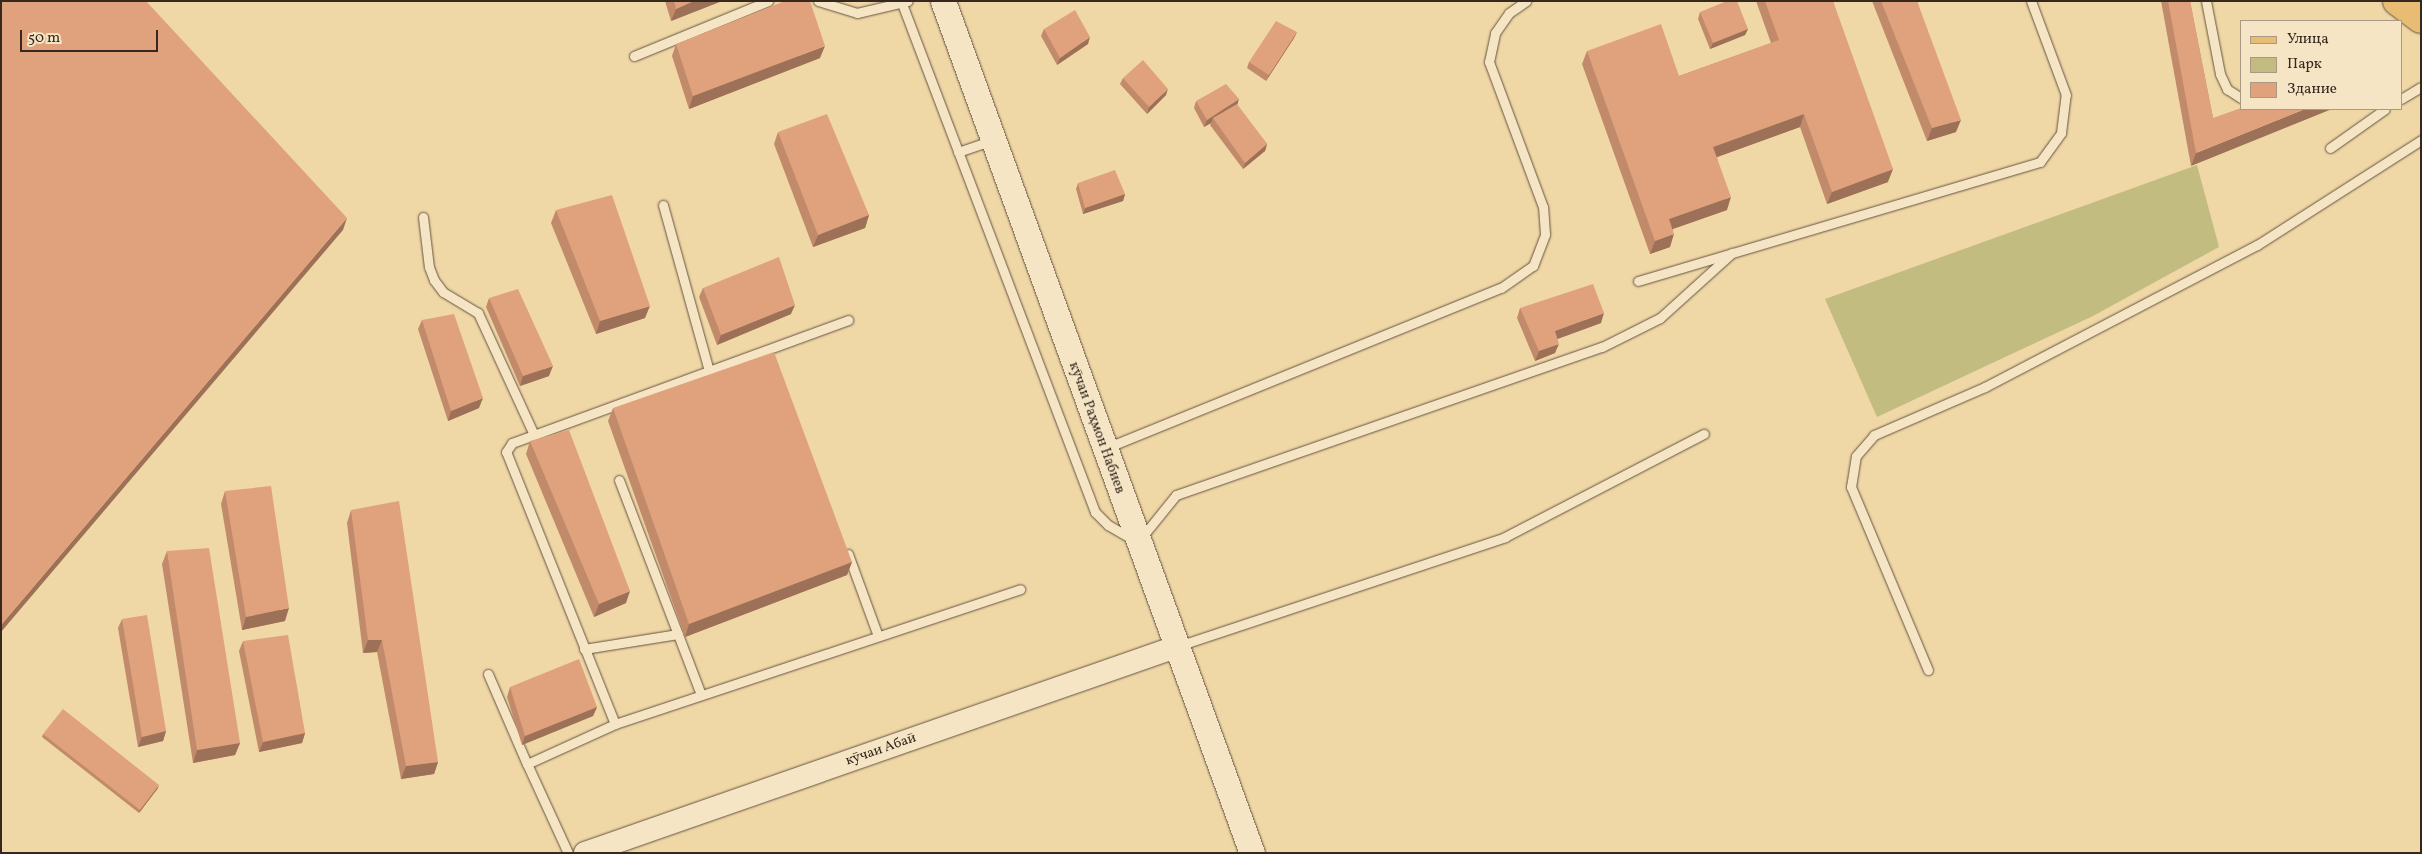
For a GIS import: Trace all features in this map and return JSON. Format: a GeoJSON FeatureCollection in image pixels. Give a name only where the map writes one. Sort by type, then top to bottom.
{"type":"FeatureCollection","features":[{"type":"Feature","properties":{"kind":"main road","name":"кӯчаи Раҳмон Набиев"},"geometry":{"type":"LineString","coordinates":[[943,1],[1252,853]]}},
{"type":"Feature","properties":{"kind":"street","name":"кӯчаи Абаӣ"},"geometry":{"type":"LineString","coordinates":[[585,853],[1176,647]]}},
{"type":"Feature","properties":{"kind":"lane"},"geometry":{"type":"LineString","coordinates":[[634,56],[768,1]]}},
{"type":"Feature","properties":{"kind":"lane"},"geometry":{"type":"LineString","coordinates":[[818,1],[857,13],[904,2],[958,152],[1095,512],[1108,525],[1138,542],[1176,495],[1602,347],[1660,318],[1732,253]]}},
{"type":"Feature","properties":{"kind":"lane"},"geometry":{"type":"LineString","coordinates":[[1104,449],[1501,288],[1533,266],[1546,234],[1543,207],[1489,62],[1495,33],[1509,13],[1526,1]]}},
{"type":"Feature","properties":{"kind":"lane"},"geometry":{"type":"LineString","coordinates":[[1638,281],[2040,162],[2061,133],[2066,95],[2031,1]]}},
{"type":"Feature","properties":{"kind":"lane"},"geometry":{"type":"LineString","coordinates":[[2206,1],[2220,74],[2227,89],[2240,97]]}},
{"type":"Feature","properties":{"kind":"lane"},"geometry":{"type":"LineString","coordinates":[[2402,99],[2421,88]]}},
{"type":"Feature","properties":{"kind":"lane"},"geometry":{"type":"LineString","coordinates":[[2330,148],[2384,110]]}},
{"type":"Feature","properties":{"kind":"lane"},"geometry":{"type":"LineString","coordinates":[[958,152],[993,140]]}},
{"type":"Feature","properties":{"kind":"lane"},"geometry":{"type":"LineString","coordinates":[[1928,670],[1851,487],[1856,456],[1874,435],[1985,387],[2257,245],[2421,140]]}},
{"type":"Feature","properties":{"kind":"lane"},"geometry":{"type":"LineString","coordinates":[[663,206],[709,371]]}},
{"type":"Feature","properties":{"kind":"lane"},"geometry":{"type":"LineString","coordinates":[[423,217],[428,267],[434,280],[443,292],[478,313],[534,435]]}},
{"type":"Feature","properties":{"kind":"lane"},"geometry":{"type":"LineString","coordinates":[[615,724],[506,452],[512,443],[848,320]]}},
{"type":"Feature","properties":{"kind":"lane"},"geometry":{"type":"LineString","coordinates":[[1176,647],[1505,537],[1704,434]]}},
{"type":"Feature","properties":{"kind":"lane"},"geometry":{"type":"LineString","coordinates":[[620,480],[701,695]]}},
{"type":"Feature","properties":{"kind":"lane"},"geometry":{"type":"LineString","coordinates":[[844,544],[878,636]]}},
{"type":"Feature","properties":{"kind":"lane"},"geometry":{"type":"LineString","coordinates":[[527,764],[615,724],[1020,589]]}},
{"type":"Feature","properties":{"kind":"lane"},"geometry":{"type":"LineString","coordinates":[[584,649],[678,634]]}},
{"type":"Feature","properties":{"kind":"lane"},"geometry":{"type":"LineString","coordinates":[[488,674],[568,853]]}},
{"type":"Feature","properties":{"kind":"green space"},"geometry":{"type":"Polygon","coordinates":[[[2197,165],[2219,247],[2093,316],[1877,417],[1825,299],[2197,165]]]}},
{"type":"Feature","properties":{"kind":"building"},"geometry":{"type":"Polygon","coordinates":[[[1,1],[146,1],[347,218],[1,625],[1,1]]]}},
{"type":"Feature","properties":{"kind":"building"},"geometry":{"type":"Polygon","coordinates":[[[674,1],[694,1],[676,9],[674,1]]]}},
{"type":"Feature","properties":{"kind":"building"},"geometry":{"type":"Polygon","coordinates":[[[785,1],[810,1],[825,46],[693,96],[676,44],[785,1]]]}},
{"type":"Feature","properties":{"kind":"building"},"geometry":{"type":"Polygon","coordinates":[[[1727,1],[1737,1],[1748,29],[1713,43],[1700,12],[1727,1]]]}},
{"type":"Feature","properties":{"kind":"building"},"geometry":{"type":"Polygon","coordinates":[[[1765,1],[1833,1],[1893,169],[1832,192],[1804,114],[1713,147],[1731,197],[1669,219],[1674,234],[1655,241],[1587,51],[1661,24],[1679,76],[1779,40],[1765,1]]]}},
{"type":"Feature","properties":{"kind":"building"},"geometry":{"type":"Polygon","coordinates":[[[1881,1],[1917,1],[1961,120],[1932,128],[1881,1]]]}},
{"type":"Feature","properties":{"kind":"building"},"geometry":{"type":"Polygon","coordinates":[[[2168,1],[2190,1],[2213,118],[2240,108],[2240,110],[2303,110],[2196,153],[2168,1]]]}},
{"type":"Feature","properties":{"kind":"building"},"geometry":{"type":"Polygon","coordinates":[[[1075,10],[1090,37],[1060,58],[1044,29],[1075,10]]]}},
{"type":"Feature","properties":{"kind":"building"},"geometry":{"type":"Polygon","coordinates":[[[1276,21],[1297,32],[1269,75],[1249,62],[1276,21]]]}},
{"type":"Feature","properties":{"kind":"building"},"geometry":{"type":"Polygon","coordinates":[[[1143,60],[1168,89],[1149,107],[1123,78],[1143,60]]]}},
{"type":"Feature","properties":{"kind":"building"},"geometry":{"type":"Polygon","coordinates":[[[1226,84],[1239,99],[1207,120],[1196,101],[1226,84]]]}},
{"type":"Feature","properties":{"kind":"building"},"geometry":{"type":"Polygon","coordinates":[[[1237,104],[1267,144],[1245,163],[1213,118],[1237,104]]]}},
{"type":"Feature","properties":{"kind":"building"},"geometry":{"type":"Polygon","coordinates":[[[827,114],[869,215],[818,235],[778,132],[827,114]]]}},
{"type":"Feature","properties":{"kind":"building"},"geometry":{"type":"Polygon","coordinates":[[[1115,170],[1125,194],[1085,208],[1078,183],[1115,170]]]}},
{"type":"Feature","properties":{"kind":"building"},"geometry":{"type":"Polygon","coordinates":[[[612,195],[650,306],[600,321],[556,210],[612,195]]]}},
{"type":"Feature","properties":{"kind":"building"},"geometry":{"type":"Polygon","coordinates":[[[779,257],[795,305],[721,335],[703,288],[779,257]]]}},
{"type":"Feature","properties":{"kind":"building"},"geometry":{"type":"Polygon","coordinates":[[[1593,284],[1604,313],[1555,331],[1559,344],[1539,351],[1520,308],[1593,284]]]}},
{"type":"Feature","properties":{"kind":"building"},"geometry":{"type":"Polygon","coordinates":[[[518,289],[553,366],[523,376],[489,298],[518,289]]]}},
{"type":"Feature","properties":{"kind":"building"},"geometry":{"type":"Polygon","coordinates":[[[454,314],[483,398],[451,411],[422,320],[454,314]]]}},
{"type":"Feature","properties":{"kind":"building"},"geometry":{"type":"Polygon","coordinates":[[[774,352],[852,562],[689,624],[613,408],[774,352]]]}},
{"type":"Feature","properties":{"kind":"building"},"geometry":{"type":"Polygon","coordinates":[[[569,430],[630,591],[599,604],[530,441],[569,430]]]}},
{"type":"Feature","properties":{"kind":"building"},"geometry":{"type":"Polygon","coordinates":[[[271,486],[289,608],[246,617],[225,491],[271,486]]]}},
{"type":"Feature","properties":{"kind":"building"},"geometry":{"type":"Polygon","coordinates":[[[399,501],[438,762],[406,766],[382,640],[368,640],[351,510],[399,501]]]}},
{"type":"Feature","properties":{"kind":"building"},"geometry":{"type":"Polygon","coordinates":[[[209,548],[240,743],[197,750],[167,551],[209,548]]]}},
{"type":"Feature","properties":{"kind":"building"},"geometry":{"type":"Polygon","coordinates":[[[147,615],[166,731],[142,737],[122,619],[147,615]]]}},
{"type":"Feature","properties":{"kind":"building"},"geometry":{"type":"Polygon","coordinates":[[[288,635],[305,733],[263,742],[243,641],[288,635]]]}},
{"type":"Feature","properties":{"kind":"building"},"geometry":{"type":"Polygon","coordinates":[[[579,659],[597,707],[525,736],[510,687],[579,659]]]}},
{"type":"Feature","properties":{"kind":"building"},"geometry":{"type":"Polygon","coordinates":[[[63,709],[159,785],[140,810],[43,734],[63,709]]]}}]}
